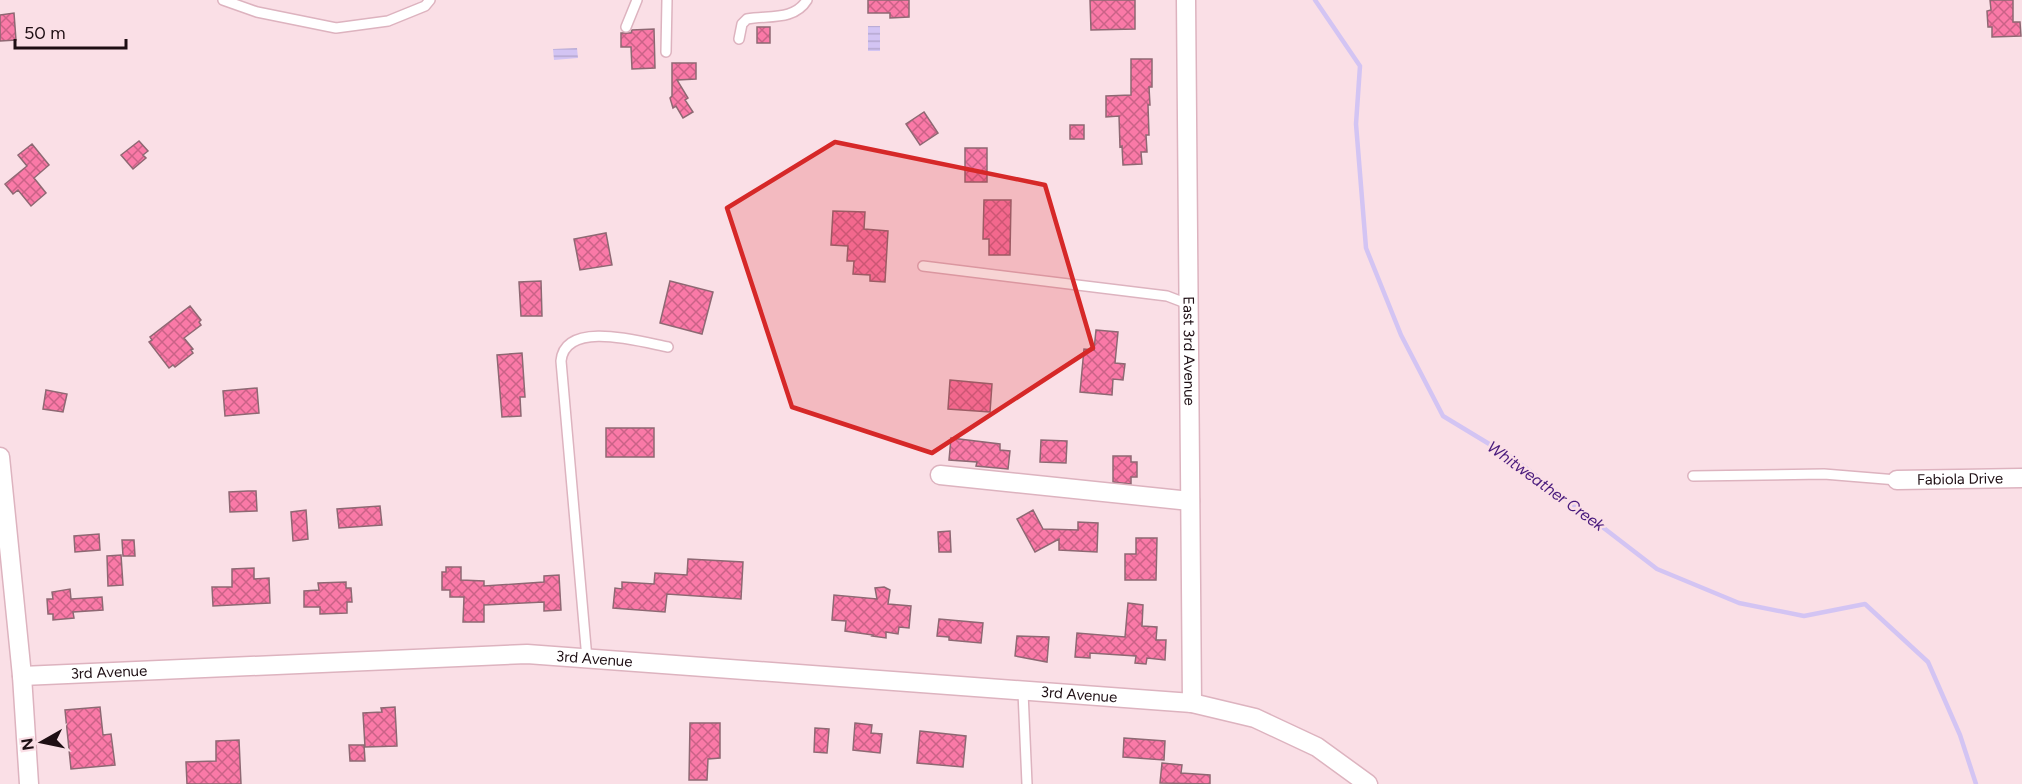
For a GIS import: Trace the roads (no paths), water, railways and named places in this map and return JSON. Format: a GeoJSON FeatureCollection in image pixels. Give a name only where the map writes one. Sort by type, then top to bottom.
{"type":"FeatureCollection","features":[{"type":"Feature","properties":{"kind":"street","name":"East 3rd Avenue"},"geometry":{"type":"LineString","coordinates":[[1186,0],[1192,703]]}},
{"type":"Feature","properties":{"kind":"street"},"geometry":{"type":"LineString","coordinates":[[0,457],[22,676],[29,784]]}},
{"type":"Feature","properties":{"kind":"street"},"geometry":{"type":"LineString","coordinates":[[940,475],[1190,501]]}},
{"type":"Feature","properties":{"kind":"street","name":"Fabiola Drive"},"geometry":{"type":"LineString","coordinates":[[1898,480],[2022,478]]}},
{"type":"Feature","properties":{"kind":"street","name":"3rd Avenue"},"geometry":{"type":"LineString","coordinates":[[22,676],[527,654],[1192,703],[1255,718],[1317,747],[1368,784]]}},
{"type":"Feature","properties":{"kind":"lane"},"geometry":{"type":"LineString","coordinates":[[223,0],[257,12],[336,28],[388,21],[425,6],[430,0]]}},
{"type":"Feature","properties":{"kind":"lane"},"geometry":{"type":"LineString","coordinates":[[626,27],[637,0]]}},
{"type":"Feature","properties":{"kind":"lane"},"geometry":{"type":"LineString","coordinates":[[666,52],[667,0]]}},
{"type":"Feature","properties":{"kind":"lane"},"geometry":{"type":"LineString","coordinates":[[739,39],[742,24],[747,19],[793,13],[807,0]]}},
{"type":"Feature","properties":{"kind":"lane"},"geometry":{"type":"LineString","coordinates":[[923,266],[1167,296],[1188,304]]}},
{"type":"Feature","properties":{"kind":"lane"},"geometry":{"type":"LineString","coordinates":[[587,659],[562,351],[572,341],[600,336],[621,337],[668,347]]}},
{"type":"Feature","properties":{"kind":"lane"},"geometry":{"type":"LineString","coordinates":[[1693,476],[1824,474],[1898,480]]}},
{"type":"Feature","properties":{"kind":"lane"},"geometry":{"type":"LineString","coordinates":[[1023,692],[1027,784]]}},
{"type":"Feature","properties":{"kind":"waterway","name":"Whitweather Creek"},"geometry":{"type":"LineString","coordinates":[[1315,0],[1360,66],[1356,124],[1366,248],[1401,335],[1443,416],[1514,459],[1657,569],[1739,603],[1804,616],[1865,604],[1928,662],[1960,735],[1976,784]]}}]}
